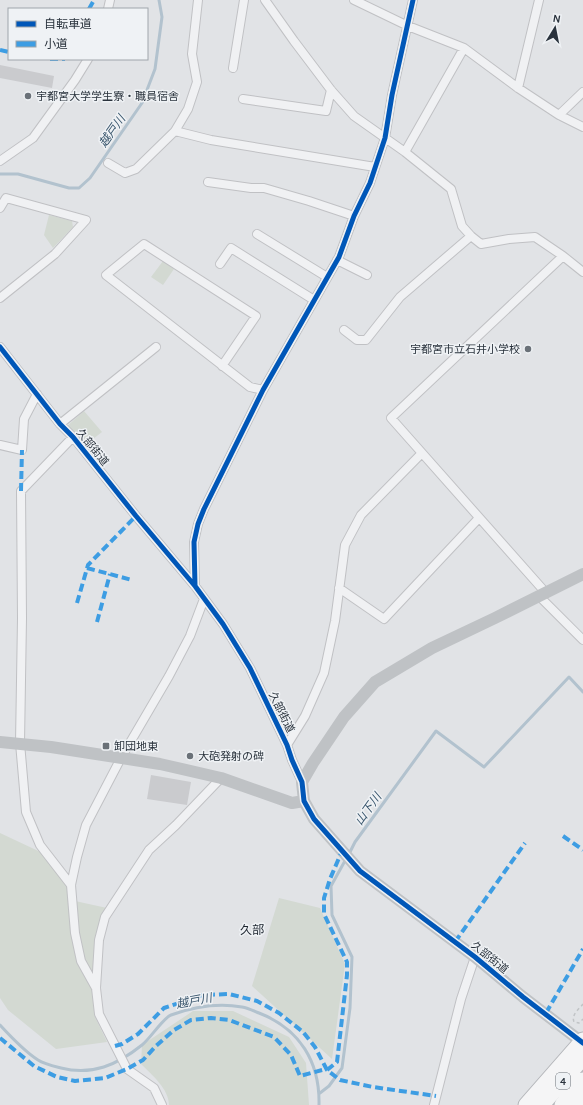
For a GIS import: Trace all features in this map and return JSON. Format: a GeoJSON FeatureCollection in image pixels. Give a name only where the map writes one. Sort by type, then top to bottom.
{"type":"FeatureCollection","features":[{"type":"Feature","properties":{"kind":"highway"},"geometry":{"type":"LineString","coordinates":[[526,1105],[582,1041]]}},
{"type":"Feature","properties":{"kind":"highway","name":"4"},"geometry":{"type":"LineString","coordinates":[[542,1105],[583,1058]]}},
{"type":"Feature","properties":{"kind":"highway","name":"4"},"geometry":{"type":"LineString","coordinates":[[562,1105],[583,1080]]}},
{"type":"Feature","properties":{"kind":"highway"},"geometry":{"type":"LineString","coordinates":[[577,1105],[583,1098]]}},
{"type":"Feature","properties":{"kind":"street"},"geometry":{"type":"LineString","coordinates":[[108,163],[125,173],[136,169],[175,131],[188,109],[197,82],[192,54],[198,0]]}},
{"type":"Feature","properties":{"kind":"street"},"geometry":{"type":"LineString","coordinates":[[233,68],[244,0]]}},
{"type":"Feature","properties":{"kind":"street"},"geometry":{"type":"LineString","coordinates":[[265,0],[331,90],[354,116],[405,152],[451,189],[462,226],[471,236],[482,244],[509,239],[535,237],[583,272]]}},
{"type":"Feature","properties":{"kind":"street"},"geometry":{"type":"LineString","coordinates":[[354,0],[408,26],[464,48],[518,88],[559,115],[583,127]]}},
{"type":"Feature","properties":{"kind":"street"},"geometry":{"type":"LineString","coordinates":[[195,586],[194,542],[198,524],[204,509],[263,390],[337,260],[354,216],[370,183],[385,138],[392,95],[413,0]]}},
{"type":"Feature","properties":{"kind":"street"},"geometry":{"type":"LineString","coordinates":[[518,88],[539,0]]}},
{"type":"Feature","properties":{"kind":"street"},"geometry":{"type":"LineString","coordinates":[[405,152],[464,48]]}},
{"type":"Feature","properties":{"kind":"street"},"geometry":{"type":"LineString","coordinates":[[0,161],[32,138],[75,80],[87,60]]}},
{"type":"Feature","properties":{"kind":"street"},"geometry":{"type":"LineString","coordinates":[[243,99],[326,111],[331,90]]}},
{"type":"Feature","properties":{"kind":"street"},"geometry":{"type":"LineString","coordinates":[[559,115],[583,92]]}},
{"type":"Feature","properties":{"kind":"street"},"geometry":{"type":"LineString","coordinates":[[175,131],[211,140],[375,167]]}},
{"type":"Feature","properties":{"kind":"street"},"geometry":{"type":"LineString","coordinates":[[208,182],[251,188],[264,188],[354,216]]}},
{"type":"Feature","properties":{"kind":"street"},"geometry":{"type":"LineString","coordinates":[[0,208],[6,198],[86,220],[55,254],[0,298]]}},
{"type":"Feature","properties":{"kind":"street"},"geometry":{"type":"LineString","coordinates":[[257,234],[327,277]]}},
{"type":"Feature","properties":{"kind":"street"},"geometry":{"type":"LineString","coordinates":[[344,330],[357,340],[366,340],[400,297],[471,236]]}},
{"type":"Feature","properties":{"kind":"street"},"geometry":{"type":"LineString","coordinates":[[222,366],[256,316],[144,244],[106,275],[216,362],[250,387],[263,390]]}},
{"type":"Feature","properties":{"kind":"street"},"geometry":{"type":"LineString","coordinates":[[220,264],[231,248],[314,300]]}},
{"type":"Feature","properties":{"kind":"street"},"geometry":{"type":"LineString","coordinates":[[563,256],[391,418],[583,640]]}},
{"type":"Feature","properties":{"kind":"street"},"geometry":{"type":"LineString","coordinates":[[337,260],[367,275]]}},
{"type":"Feature","properties":{"kind":"street","name":"久部街道"},"geometry":{"type":"LineString","coordinates":[[0,347],[60,424],[73,437],[136,516],[195,586],[223,624],[250,668],[287,746],[302,782],[304,801],[314,818],[360,871],[475,957],[523,997],[582,1041]]}},
{"type":"Feature","properties":{"kind":"street"},"geometry":{"type":"LineString","coordinates":[[60,424],[156,347]]}},
{"type":"Feature","properties":{"kind":"street"},"geometry":{"type":"LineString","coordinates":[[0,445],[22,450],[24,419],[37,394]]}},
{"type":"Feature","properties":{"kind":"street"},"geometry":{"type":"LineString","coordinates":[[71,884],[40,845],[26,812],[20,743],[22,618],[21,492],[73,437]]}},
{"type":"Feature","properties":{"kind":"street"},"geometry":{"type":"LineString","coordinates":[[287,746],[305,716],[324,673],[335,621],[345,546],[361,515],[422,453]]}},
{"type":"Feature","properties":{"kind":"street"},"geometry":{"type":"LineString","coordinates":[[339,588],[384,619],[479,518]]}},
{"type":"Feature","properties":{"kind":"street"},"geometry":{"type":"LineString","coordinates":[[302,782],[313,763],[344,718],[375,682],[432,648],[543,595],[583,574]]}},
{"type":"Feature","properties":{"kind":"street"},"geometry":{"type":"LineString","coordinates":[[96,988],[81,961],[75,933],[71,884],[76,857],[86,825],[121,758],[169,676],[190,636],[204,599]]}},
{"type":"Feature","properties":{"kind":"street"},"geometry":{"type":"LineString","coordinates":[[0,742],[20,743],[182,768],[221,778],[277,799],[292,803],[304,801]]}},
{"type":"Feature","properties":{"kind":"street"},"geometry":{"type":"LineString","coordinates":[[162,1105],[154,1088],[127,1069],[99,1014],[96,988],[99,940],[105,917],[148,850],[176,825],[221,778]]}},
{"type":"Feature","properties":{"kind":"street"},"geometry":{"type":"LineString","coordinates":[[434,1105],[461,1000],[475,957]]}},
{"type":"Feature","properties":{"kind":"path"},"geometry":{"type":"LineString","coordinates":[[583,1004],[573,1016],[574,1022],[579,1023],[583,1019]]}},
{"type":"Feature","properties":{"kind":"shaded area"},"geometry":{"type":"Polygon","coordinates":[[[49,215],[72,221],[73,227],[53,248],[44,235],[49,215]]]}},
{"type":"Feature","properties":{"kind":"shaded area"},"geometry":{"type":"Polygon","coordinates":[[[163,261],[174,269],[163,285],[151,277],[163,261]]]}},
{"type":"Feature","properties":{"kind":"shaded area"},"geometry":{"type":"Polygon","coordinates":[[[84,411],[102,432],[84,446],[66,427],[84,411]]]}},
{"type":"Feature","properties":{"kind":"shaded area"},"geometry":{"type":"Polygon","coordinates":[[[0,833],[49,856],[75,901],[107,908],[93,986],[95,1017],[107,1042],[56,1049],[8,1010],[0,998],[0,833]]]}},
{"type":"Feature","properties":{"kind":"shaded area"},"geometry":{"type":"Polygon","coordinates":[[[279,898],[320,908],[345,964],[332,1059],[252,986],[279,898]]]}},
{"type":"Feature","properties":{"kind":"shaded area"},"geometry":{"type":"Polygon","coordinates":[[[193,1011],[233,1011],[289,1037],[306,1063],[309,1105],[169,1105],[163,1088],[141,1064],[142,1045],[193,1011]]]}},
{"type":"Feature","properties":{"kind":"building"},"geometry":{"type":"Polygon","coordinates":[[[0,65],[54,76],[52,88],[0,78],[0,65]]]}},
{"type":"Feature","properties":{"kind":"building"},"geometry":{"type":"Polygon","coordinates":[[[151,775],[191,782],[187,805],[147,799],[151,775]]]}},
{"type":"Feature","properties":{"kind":"waterway","name":"越戸川"},"geometry":{"type":"LineString","coordinates":[[0,174],[18,174],[69,188],[79,188],[90,178],[142,103],[155,69],[162,17],[159,0]]}},
{"type":"Feature","properties":{"kind":"waterway","name":"山下川"},"geometry":{"type":"LineString","coordinates":[[349,854],[355,842],[436,731],[484,767],[569,677],[583,692]]}},
{"type":"Feature","properties":{"kind":"waterway","name":"山下川"},"geometry":{"type":"LineString","coordinates":[[320,1093],[329,1086],[342,1068],[350,1008],[352,957],[332,915],[331,886],[346,859]]}},
{"type":"Feature","properties":{"kind":"waterway","name":"越戸川"},"geometry":{"type":"LineString","coordinates":[[0,1025],[13,1039],[40,1061],[61,1068],[83,1071],[104,1067],[133,1052],[145,1042],[164,1020],[171,1015],[206,1006],[224,1005],[244,1007],[259,1013],[286,1028],[305,1049],[316,1075],[319,1105]]}},
{"type":"Feature","properties":{"kind":"marked path"},"geometry":{"type":"LineString","coordinates":[[90,8],[94,0]]}},
{"type":"Feature","properties":{"kind":"marked path"},"geometry":{"type":"LineString","coordinates":[[0,50],[8,52]]}},
{"type":"Feature","properties":{"kind":"marked path"},"geometry":{"type":"LineString","coordinates":[[21,491],[22,450]]}},
{"type":"Feature","properties":{"kind":"marked path"},"geometry":{"type":"LineString","coordinates":[[77,603],[88,565],[136,516]]}},
{"type":"Feature","properties":{"kind":"marked path"},"geometry":{"type":"LineString","coordinates":[[87,568],[132,580]]}},
{"type":"Feature","properties":{"kind":"marked path"},"geometry":{"type":"LineString","coordinates":[[97,622],[110,574]]}},
{"type":"Feature","properties":{"kind":"marked path"},"geometry":{"type":"LineString","coordinates":[[563,836],[583,850]]}},
{"type":"Feature","properties":{"kind":"marked path"},"geometry":{"type":"LineString","coordinates":[[455,942],[525,843]]}},
{"type":"Feature","properties":{"kind":"marked path"},"geometry":{"type":"LineString","coordinates":[[327,1070],[337,1062],[347,975],[347,962],[324,914],[324,898],[342,851]]}},
{"type":"Feature","properties":{"kind":"marked path"},"geometry":{"type":"LineString","coordinates":[[546,1013],[583,949]]}},
{"type":"Feature","properties":{"kind":"marked path"},"geometry":{"type":"LineString","coordinates":[[115,1046],[122,1044],[138,1034],[164,1008],[203,995],[229,994],[257,1001],[279,1013],[303,1032],[315,1047],[327,1070],[340,1080],[373,1087],[436,1096]]}},
{"type":"Feature","properties":{"kind":"marked path"},"geometry":{"type":"LineString","coordinates":[[0,1038],[34,1066],[57,1077],[75,1081],[105,1078],[127,1069],[143,1060],[174,1030],[191,1020],[211,1018],[229,1020],[274,1037],[291,1055],[300,1076],[326,1069]]}},
{"type":"Feature","properties":{"kind":"cycle path"},"geometry":{"type":"LineString","coordinates":[[195,586],[194,542],[198,524],[204,509],[263,390],[339,257],[354,216],[370,183],[385,138],[392,95],[413,0]]}},
{"type":"Feature","properties":{"kind":"cycle path"},"geometry":{"type":"LineString","coordinates":[[0,347],[60,424],[73,437],[136,516],[195,586],[223,624],[250,668],[287,745],[302,782],[304,801],[314,819],[360,871],[475,957],[523,997],[583,1043]]}},
{"type":"Feature","properties":{"kind":"place","name":"宇都宮大学学生寮・職員宿舎"},"geometry":{"type":"Point","coordinates":[28,96]}},
{"type":"Feature","properties":{"kind":"place","name":"宇都宮市立石井小学校"},"geometry":{"type":"Point","coordinates":[528,349]}},
{"type":"Feature","properties":{"kind":"place","name":"卸団地東"},"geometry":{"type":"Point","coordinates":[106,746]}},
{"type":"Feature","properties":{"kind":"place","name":"大砲発射の碑"},"geometry":{"type":"Point","coordinates":[190,756]}},
{"type":"Feature","properties":{"kind":"district","name":"久部"},"geometry":{"type":"Point","coordinates":[252,930]}}]}
